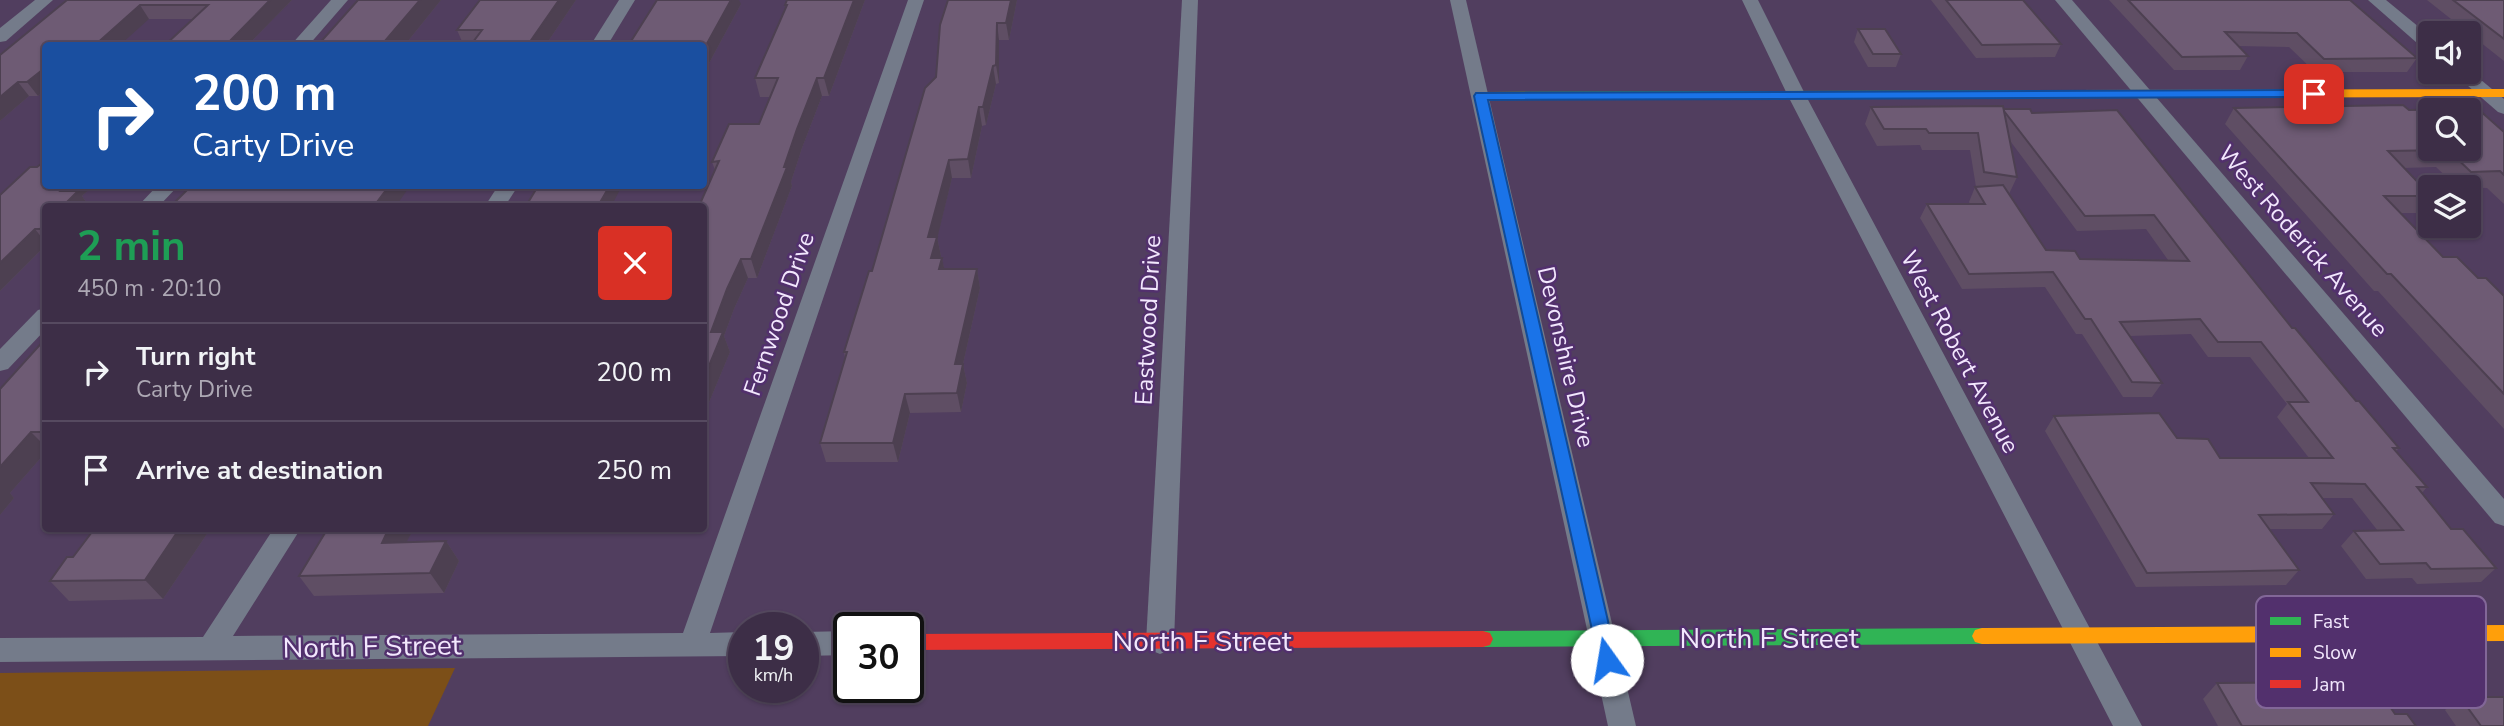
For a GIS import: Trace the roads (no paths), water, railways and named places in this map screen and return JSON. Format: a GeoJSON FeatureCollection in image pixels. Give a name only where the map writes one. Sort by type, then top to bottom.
{"type":"FeatureCollection","features":[{"type":"Feature","properties":{"kind":"street"},"geometry":{"type":"LineString","coordinates":[[0,37],[45,0]]}},
{"type":"Feature","properties":{"kind":"street"},"geometry":{"type":"LineString","coordinates":[[302,42],[340,0]]}},
{"type":"Feature","properties":{"kind":"street"},"geometry":{"type":"LineString","coordinates":[[601,42],[627,0]]}},
{"type":"Feature","properties":{"kind":"street","name":"Fernwood Drive"},"geometry":{"type":"LineString","coordinates":[[692,645],[916,0]]}},
{"type":"Feature","properties":{"kind":"street","name":"Eastwood Drive"},"geometry":{"type":"LineString","coordinates":[[1160,642],[1189,0]]}},
{"type":"Feature","properties":{"kind":"street","name":"Devonshire Drive"},"geometry":{"type":"LineString","coordinates":[[1458,0],[1622,726]]}},
{"type":"Feature","properties":{"kind":"street","name":"West Robert Avenue"},"geometry":{"type":"LineString","coordinates":[[1750,0],[1797,96],[2128,726]]}},
{"type":"Feature","properties":{"kind":"street","name":"West Roderick Avenue"},"geometry":{"type":"LineString","coordinates":[[2063,0],[2504,516]]}},
{"type":"Feature","properties":{"kind":"street"},"geometry":{"type":"LineString","coordinates":[[2376,0],[2418,35]]}},
{"type":"Feature","properties":{"kind":"street"},"geometry":{"type":"LineString","coordinates":[[1480,96],[2495,93],[2504,108]]}},
{"type":"Feature","properties":{"kind":"street"},"geometry":{"type":"LineString","coordinates":[[151,203],[165,189]]}},
{"type":"Feature","properties":{"kind":"street"},"geometry":{"type":"LineString","coordinates":[[0,363],[42,319]]}},
{"type":"Feature","properties":{"kind":"street"},"geometry":{"type":"LineString","coordinates":[[211,648],[285,532]]}},
{"type":"Feature","properties":{"kind":"street","name":"North F Street"},"geometry":{"type":"LineString","coordinates":[[2486,633],[2504,633]]}},
{"type":"Feature","properties":{"kind":"street","name":"North F Street"},"geometry":{"type":"LineString","coordinates":[[924,642],[2256,636]]}},
{"type":"Feature","properties":{"kind":"street","name":"North F Street"},"geometry":{"type":"LineString","coordinates":[[0,650],[728,644]]}}]}
